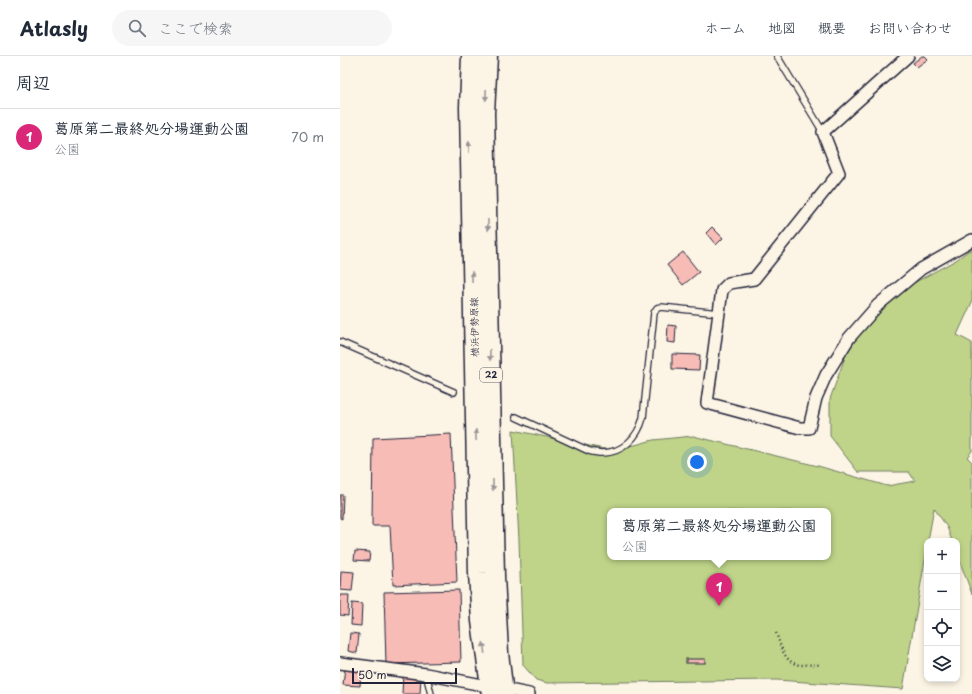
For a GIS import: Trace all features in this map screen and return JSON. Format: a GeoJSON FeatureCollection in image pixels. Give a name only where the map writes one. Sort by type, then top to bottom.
{"type":"FeatureCollection","features":[{"type":"Feature","properties":{"kind":"main road","name":"横浜伊勢原線"},"geometry":{"type":"LineString","coordinates":[[471,56],[468,106],[478,573],[481,621],[497,691]]}},
{"type":"Feature","properties":{"kind":"main road","name":"横浜伊勢原線"},"geometry":{"type":"LineString","coordinates":[[488,56],[485,121],[495,576],[499,653],[497,691]]}},
{"type":"Feature","properties":{"kind":"street"},"geometry":{"type":"LineString","coordinates":[[908,56],[823,132],[839,173],[754,279],[729,283],[722,290],[707,403],[800,428],[809,428],[816,398],[826,376],[849,338],[878,305],[921,269],[972,240]]}},
{"type":"Feature","properties":{"kind":"street"},"geometry":{"type":"LineString","coordinates":[[340,663],[426,674],[497,691],[529,694]]}},
{"type":"Feature","properties":{"kind":"lane"},"geometry":{"type":"LineString","coordinates":[[777,56],[823,132]]}},
{"type":"Feature","properties":{"kind":"lane"},"geometry":{"type":"LineString","coordinates":[[516,417],[589,451],[602,453],[615,450],[628,444],[635,436],[643,418],[654,313],[657,308],[662,307],[719,313]]}},
{"type":"Feature","properties":{"kind":"lane"},"geometry":{"type":"LineString","coordinates":[[340,342],[454,392]]}},
{"type":"Feature","properties":{"kind":"lane"},"geometry":{"type":"LineString","coordinates":[[426,674],[431,694]]}},
{"type":"Feature","properties":{"kind":"path"},"geometry":{"type":"LineString","coordinates":[[776,633],[785,655],[789,660],[795,664],[801,665],[820,665]]}},
{"type":"Feature","properties":{"kind":"green space"},"geometry":{"type":"Polygon","coordinates":[[[972,248],[972,302],[957,335],[972,343],[972,451],[967,457],[972,462],[972,594],[960,562],[960,538],[951,538],[947,527],[934,508],[929,538],[924,538],[924,566],[903,689],[777,680],[547,683],[536,680],[523,665],[519,540],[513,430],[604,449],[635,445],[653,440],[693,436],[818,466],[887,486],[915,481],[909,472],[858,472],[830,436],[830,399],[854,332],[899,291],[956,260],[972,248]]]}},
{"type":"Feature","properties":{"kind":"building"},"geometry":{"type":"Polygon","coordinates":[[[922,56],[925,56],[928,59],[917,67],[913,63],[922,56]]]}},
{"type":"Feature","properties":{"kind":"building"},"geometry":{"type":"Polygon","coordinates":[[[712,227],[723,238],[716,245],[706,233],[712,227]]]}},
{"type":"Feature","properties":{"kind":"building"},"geometry":{"type":"Polygon","coordinates":[[[683,252],[699,272],[683,285],[667,265],[683,252]]]}},
{"type":"Feature","properties":{"kind":"building"},"geometry":{"type":"Polygon","coordinates":[[[668,325],[676,326],[675,343],[667,342],[668,325]]]}},
{"type":"Feature","properties":{"kind":"building"},"geometry":{"type":"Polygon","coordinates":[[[672,354],[700,355],[699,370],[672,369],[672,354]]]}},
{"type":"Feature","properties":{"kind":"building"},"geometry":{"type":"Polygon","coordinates":[[[451,434],[457,582],[393,585],[390,526],[372,526],[373,438],[451,434]]]}},
{"type":"Feature","properties":{"kind":"building"},"geometry":{"type":"Polygon","coordinates":[[[340,495],[343,495],[342,519],[340,518],[340,495]]]}},
{"type":"Feature","properties":{"kind":"building"},"geometry":{"type":"Polygon","coordinates":[[[355,551],[370,552],[369,561],[354,560],[355,551]]]}},
{"type":"Feature","properties":{"kind":"building"},"geometry":{"type":"Polygon","coordinates":[[[341,571],[354,572],[352,591],[340,590],[341,571]]]}},
{"type":"Feature","properties":{"kind":"building"},"geometry":{"type":"Polygon","coordinates":[[[459,590],[461,662],[386,664],[384,592],[459,590]]]}},
{"type":"Feature","properties":{"kind":"building"},"geometry":{"type":"Polygon","coordinates":[[[340,595],[349,595],[348,616],[340,615],[340,595]]]}},
{"type":"Feature","properties":{"kind":"building"},"geometry":{"type":"Polygon","coordinates":[[[352,603],[362,604],[361,626],[351,625],[352,603]]]}},
{"type":"Feature","properties":{"kind":"building"},"geometry":{"type":"Polygon","coordinates":[[[350,633],[359,634],[357,653],[348,651],[350,633]]]}},
{"type":"Feature","properties":{"kind":"building"},"geometry":{"type":"Polygon","coordinates":[[[686,659],[705,659],[705,663],[686,663],[686,659]]]}},
{"type":"Feature","properties":{"kind":"building"},"geometry":{"type":"Polygon","coordinates":[[[345,667],[361,669],[360,686],[343,685],[345,667]]]}},
{"type":"Feature","properties":{"kind":"building"},"geometry":{"type":"Polygon","coordinates":[[[403,674],[421,676],[420,694],[402,694],[403,674]]]}},
{"type":"Feature","properties":{"kind":"place","name":"葛原第二最終処分場運動公園"},"geometry":{"type":"Point","coordinates":[719,606]}}]}
